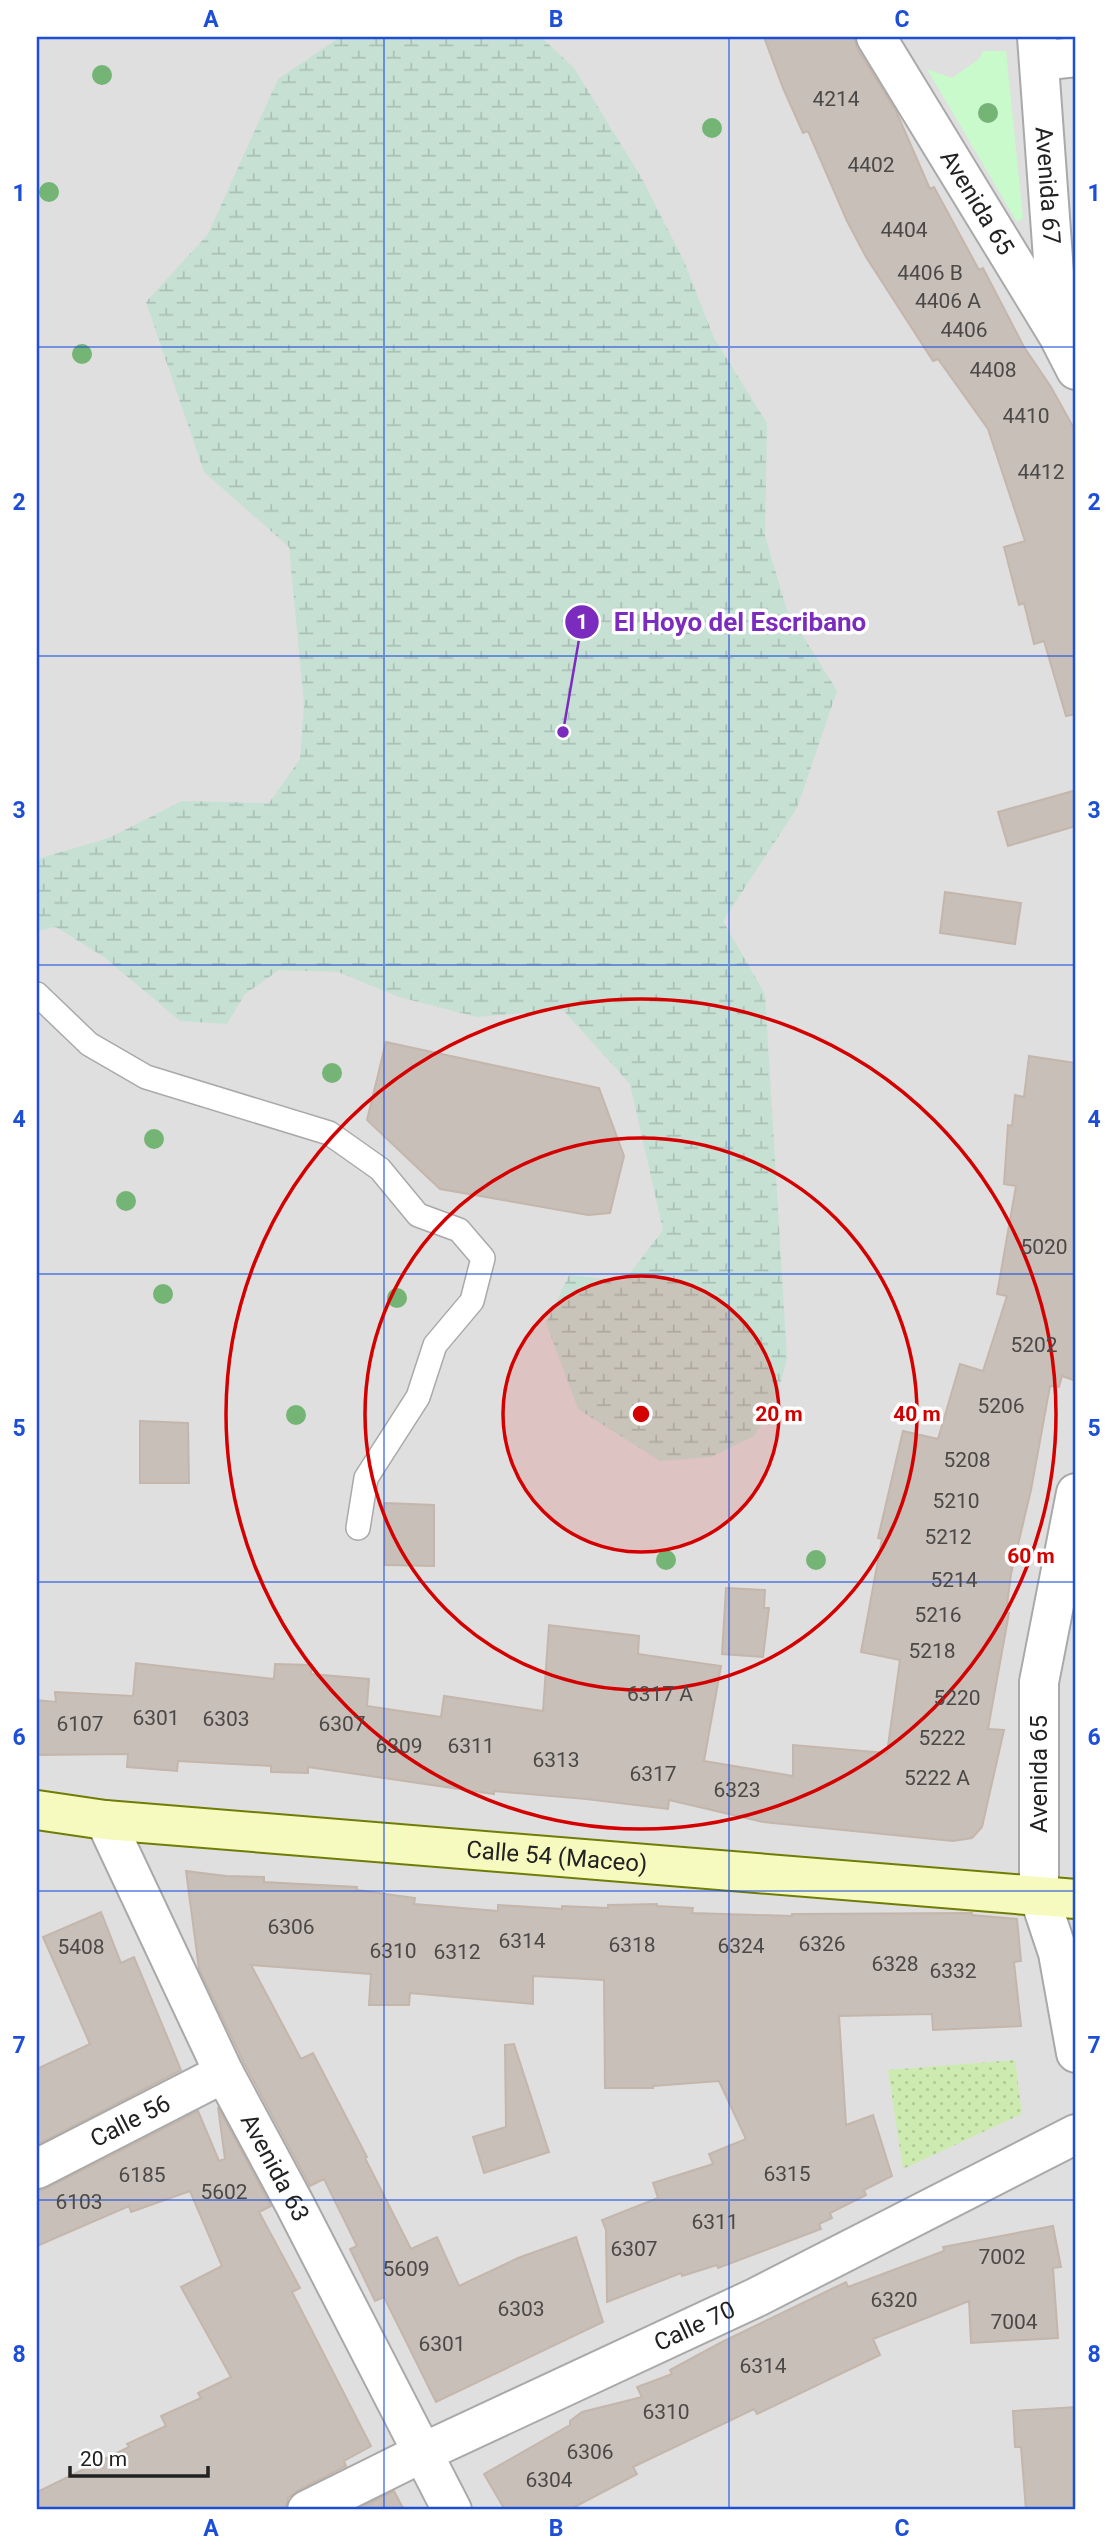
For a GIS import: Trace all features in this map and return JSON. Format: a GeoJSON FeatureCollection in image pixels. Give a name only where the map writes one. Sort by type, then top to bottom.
{"type":"FeatureCollection","features":[{"type":"Feature","properties":{"kind":"main road","name":"Calle 54 (Maceo)"},"geometry":{"type":"LineString","coordinates":[[37,1810],[105,1819],[1076,1899]]}},
{"type":"Feature","properties":{"kind":"street","name":"Avenida 65"},"geometry":{"type":"LineString","coordinates":[[876,37],[1058,335],[1076,370]]}},
{"type":"Feature","properties":{"kind":"street","name":"Avenida 67"},"geometry":{"type":"LineString","coordinates":[[1051,52],[1058,335]]}},
{"type":"Feature","properties":{"kind":"street","name":"Avenida 65"},"geometry":{"type":"LineString","coordinates":[[1076,1493],[1039,1682],[1039,1896],[1058,1952],[1076,2053]]}},
{"type":"Feature","properties":{"kind":"street","name":"Avenida 63"},"geometry":{"type":"LineString","coordinates":[[105,1819],[224,2073],[452,2510]]}},
{"type":"Feature","properties":{"kind":"street","name":"Calle 56"},"geometry":{"type":"LineString","coordinates":[[37,2169],[224,2073]]}},
{"type":"Feature","properties":{"kind":"street","name":"Calle 70"},"geometry":{"type":"LineString","coordinates":[[307,2510],[422,2453],[757,2297],[1076,2134]]}},
{"type":"Feature","properties":{"kind":"lane"},"geometry":{"type":"LineString","coordinates":[[37,994],[89,1044],[146,1077],[329,1133],[380,1168],[418,1215],[459,1230],[483,1258],[472,1301],[435,1345],[418,1397],[366,1478],[358,1528]]}},
{"type":"Feature","properties":{"kind":"shaded area"},"geometry":{"type":"Polygon","coordinates":[[[37,37],[1076,37],[1076,2510],[37,2510],[37,37]]]}},
{"type":"Feature","properties":{"kind":"green space"},"geometry":{"type":"Polygon","coordinates":[[[340,37],[541,37],[574,68],[641,177],[684,261],[714,338],[767,423],[765,536],[787,610],[837,691],[797,808],[723,921],[765,994],[787,1359],[775,1402],[754,1436],[711,1457],[660,1461],[578,1409],[546,1323],[569,1275],[624,1281],[663,1230],[630,1084],[563,1010],[477,1017],[399,997],[338,972],[279,970],[245,994],[227,1024],[180,1021],[104,957],[56,927],[37,931],[37,859],[109,838],[182,801],[269,803],[300,759],[304,705],[289,547],[204,472],[146,302],[208,234],[278,79],[340,37]]]}},
{"type":"Feature","properties":{"kind":"green space"},"geometry":{"type":"Polygon","coordinates":[[[983,51],[1006,51],[1023,218],[1017,222],[927,69],[952,78],[979,59],[983,51]]]}},
{"type":"Feature","properties":{"kind":"green space"},"geometry":{"type":"Polygon","coordinates":[[[1015,2060],[1022,2114],[903,2169],[888,2070],[1015,2060]]]}},
{"type":"Feature","properties":{"kind":"building"},"geometry":{"type":"Polygon","coordinates":[[[764,37],[854,37],[857,48],[896,111],[930,189],[934,187],[979,270],[983,268],[1024,347],[1051,387],[1076,432],[1076,714],[1066,716],[1044,641],[1034,644],[1024,603],[1019,605],[1004,547],[1025,541],[988,429],[938,359],[933,361],[866,257],[847,221],[808,131],[803,133],[764,37]]]}},
{"type":"Feature","properties":{"kind":"building"},"geometry":{"type":"Polygon","coordinates":[[[1076,790],[1076,826],[1008,846],[998,812],[1076,790]]]}},
{"type":"Feature","properties":{"kind":"building"},"geometry":{"type":"Polygon","coordinates":[[[945,892],[1021,903],[1015,944],[940,933],[945,892]]]}},
{"type":"Feature","properties":{"kind":"building"},"geometry":{"type":"Polygon","coordinates":[[[386,1042],[599,1088],[624,1156],[610,1213],[588,1215],[440,1189],[367,1120],[386,1042]]]}},
{"type":"Feature","properties":{"kind":"building"},"geometry":{"type":"Polygon","coordinates":[[[1029,1056],[1076,1063],[1076,1381],[1062,1376],[1059,1387],[1050,1386],[1031,1490],[1011,1574],[1006,1612],[1009,1613],[988,1729],[1004,1730],[982,1827],[972,1838],[953,1841],[763,1822],[669,1800],[668,1809],[494,1791],[494,1794],[308,1767],[308,1773],[271,1772],[271,1766],[178,1761],[177,1771],[127,1767],[128,1754],[37,1755],[37,1700],[56,1702],[55,1692],[133,1696],[136,1663],[274,1679],[275,1664],[312,1665],[311,1674],[369,1679],[367,1706],[441,1717],[444,1696],[543,1711],[549,1625],[639,1636],[638,1654],[721,1666],[704,1761],[793,1776],[793,1745],[887,1753],[900,1660],[861,1652],[882,1539],[878,1538],[903,1431],[938,1439],[960,1364],[983,1371],[1007,1296],[997,1294],[1016,1186],[1004,1184],[1008,1125],[1012,1126],[1015,1095],[1024,1097],[1029,1056]]]}},
{"type":"Feature","properties":{"kind":"building"},"geometry":{"type":"Polygon","coordinates":[[[140,1421],[188,1423],[189,1483],[140,1483],[140,1421]]]}},
{"type":"Feature","properties":{"kind":"building"},"geometry":{"type":"Polygon","coordinates":[[[385,1503],[434,1505],[434,1566],[385,1565],[385,1503]]]}},
{"type":"Feature","properties":{"kind":"building"},"geometry":{"type":"Polygon","coordinates":[[[726,1588],[765,1590],[764,1608],[769,1608],[763,1657],[722,1654],[726,1588]]]}},
{"type":"Feature","properties":{"kind":"building"},"geometry":{"type":"Polygon","coordinates":[[[186,1871],[264,1877],[264,1882],[357,1887],[357,1890],[415,1898],[414,1904],[498,1911],[498,1905],[562,1909],[562,1906],[608,1908],[608,1905],[657,1904],[693,1908],[692,1913],[792,1916],[972,1913],[1017,1919],[1021,1961],[1014,1962],[1021,2026],[933,2030],[932,2014],[839,2016],[846,2125],[873,2115],[892,2176],[864,2190],[866,2195],[830,2213],[832,2218],[819,2224],[821,2229],[718,2268],[717,2265],[682,2276],[681,2273],[607,2302],[606,2230],[602,2220],[658,2198],[653,2183],[713,2164],[709,2154],[746,2139],[719,2081],[653,2088],[605,2088],[604,1980],[533,1976],[533,2004],[410,1993],[409,2005],[369,2005],[371,1974],[251,1965],[301,2059],[313,2053],[411,2249],[437,2237],[459,2286],[518,2258],[576,2237],[603,2322],[436,2402],[384,2297],[375,2301],[350,2249],[357,2246],[324,2179],[310,2186],[244,2063],[199,1969],[186,1871]]]}},
{"type":"Feature","properties":{"kind":"building"},"geometry":{"type":"Polygon","coordinates":[[[101,1912],[121,1963],[134,1957],[181,2070],[37,2145],[37,2069],[90,2044],[43,1937],[101,1912]]]}},
{"type":"Feature","properties":{"kind":"building"},"geometry":{"type":"Polygon","coordinates":[[[514,2044],[549,2152],[484,2173],[473,2137],[506,2127],[505,2045],[514,2044]]]}},
{"type":"Feature","properties":{"kind":"building"},"geometry":{"type":"Polygon","coordinates":[[[218,2107],[271,2206],[259,2212],[300,2288],[292,2292],[371,2446],[344,2461],[346,2466],[297,2491],[288,2498],[285,2510],[37,2510],[37,2492],[166,2426],[161,2416],[201,2398],[198,2393],[231,2377],[181,2287],[222,2266],[190,2191],[131,2212],[129,2206],[37,2246],[37,2191],[198,2111],[219,2161],[225,2159],[218,2107]]]}},
{"type":"Feature","properties":{"kind":"building"},"geometry":{"type":"Polygon","coordinates":[[[1053,2226],[1061,2267],[1053,2268],[1058,2338],[971,2343],[969,2301],[873,2339],[880,2355],[757,2414],[754,2409],[633,2467],[637,2474],[569,2510],[505,2510],[484,2474],[570,2425],[570,2421],[582,2412],[642,2397],[637,2387],[672,2374],[670,2370],[722,2342],[846,2282],[848,2287],[944,2251],[943,2247],[1053,2226]]]}},
{"type":"Feature","properties":{"kind":"building"},"geometry":{"type":"Polygon","coordinates":[[[1076,2407],[1076,2510],[1026,2510],[1021,2447],[1015,2447],[1013,2411],[1076,2407]]]}},
{"type":"Feature","properties":{"kind":"building"},"geometry":{"type":"Polygon","coordinates":[[[394,2491],[404,2510],[356,2510],[394,2491]]]}},
{"type":"Feature","properties":{"kind":"place","name":"El Hoyo del Escribano"},"geometry":{"type":"Point","coordinates":[563,732]}}]}
